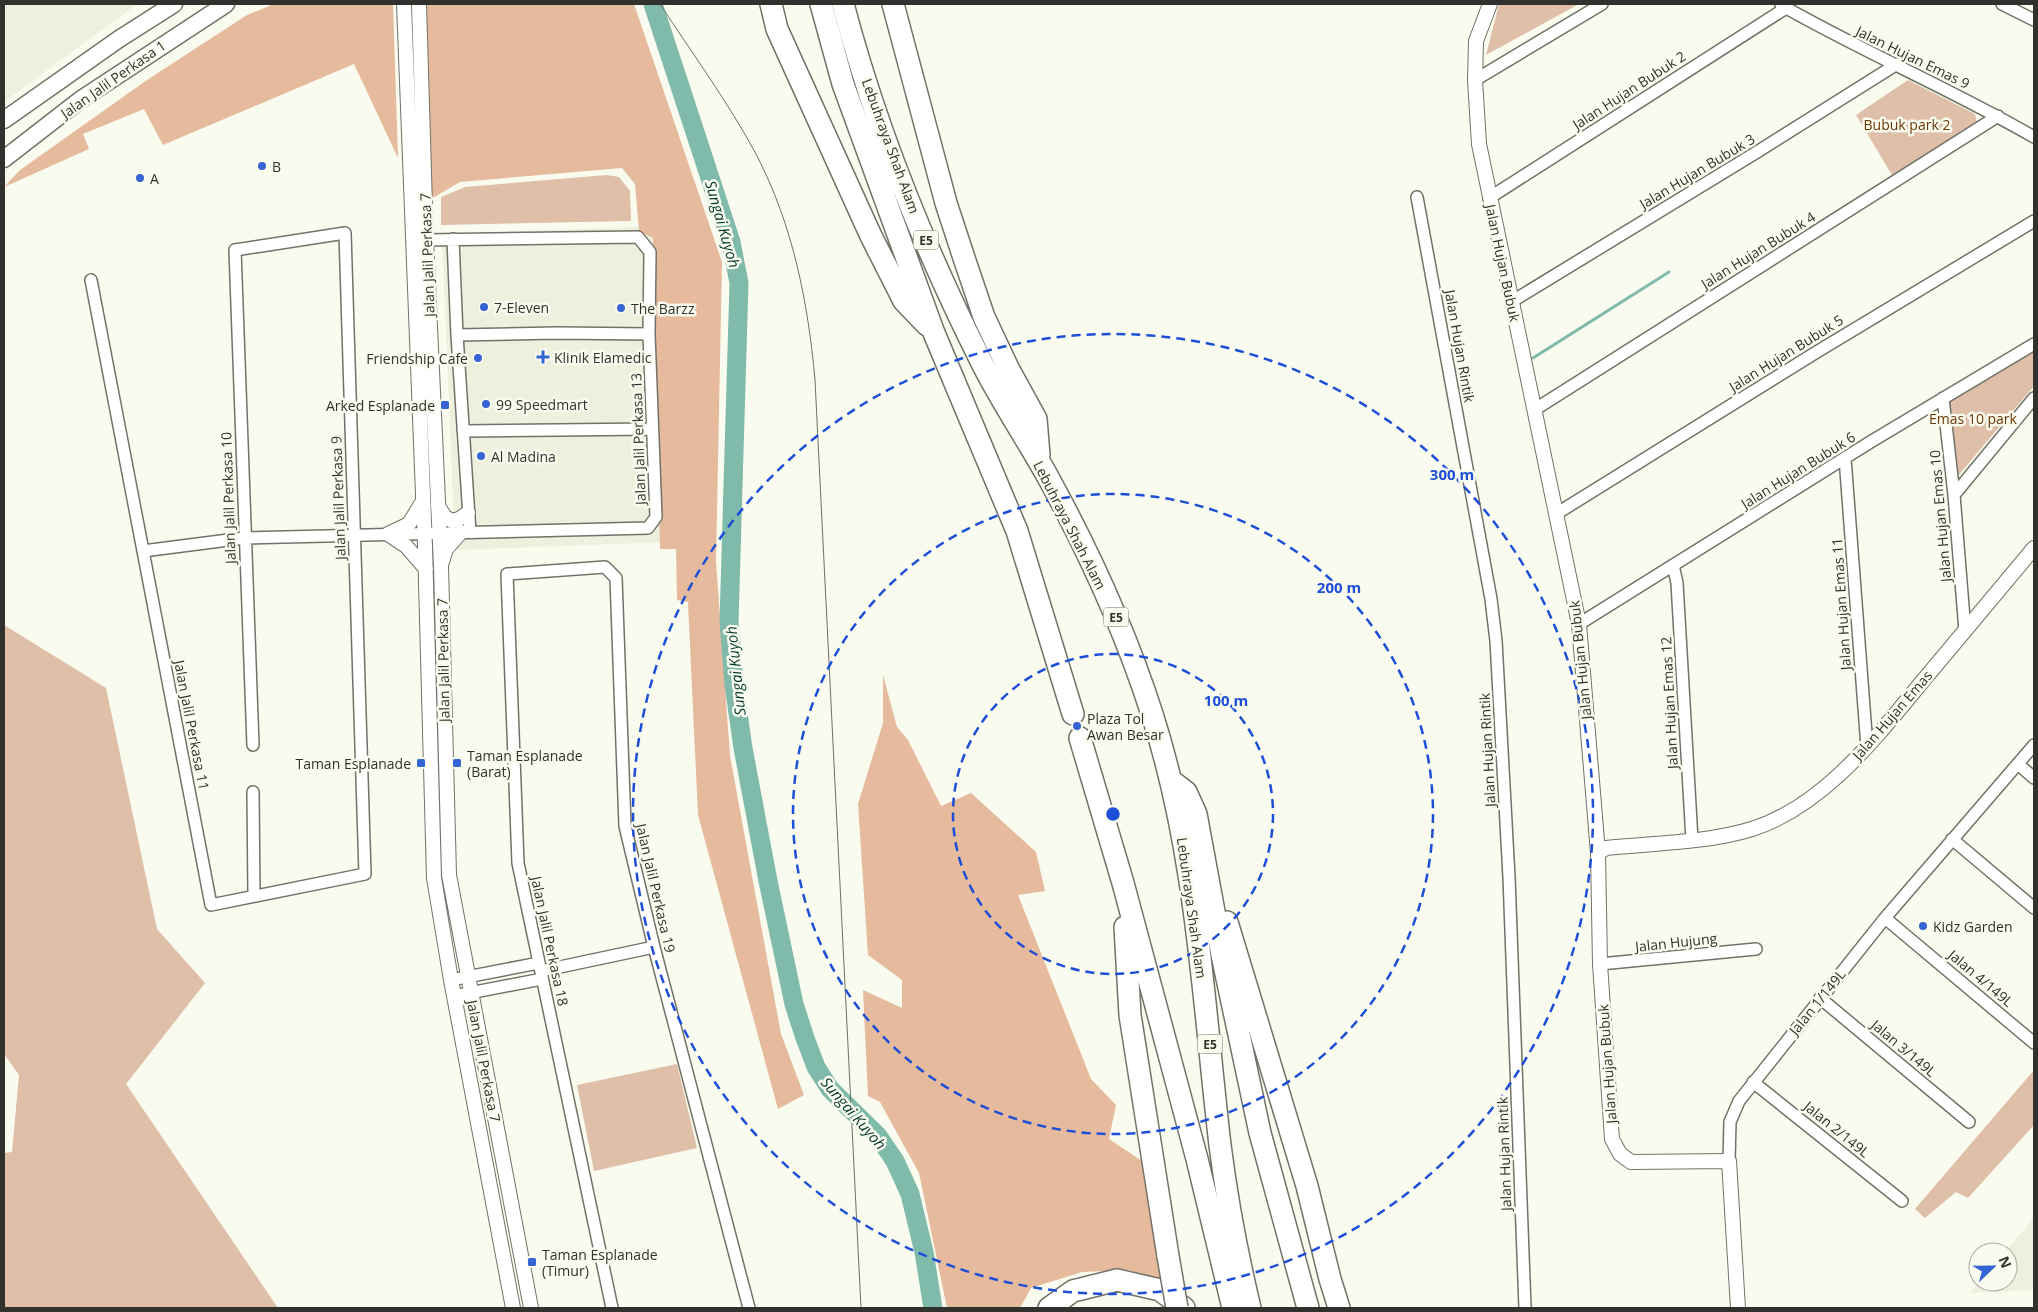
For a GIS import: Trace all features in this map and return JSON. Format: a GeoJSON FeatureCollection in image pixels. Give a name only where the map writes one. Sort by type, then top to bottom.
{"type":"FeatureCollection","features":[{"type":"Feature","properties":{"kind":"highway"},"geometry":{"type":"LineString","coordinates":[[771,4],[777,29],[871,236],[904,301],[934,333]]}},
{"type":"Feature","properties":{"kind":"highway","name":"Lebuhraya Shah Alam"},"geometry":{"type":"LineString","coordinates":[[821,4],[843,84],[934,333],[1017,531],[1073,714]]}},
{"type":"Feature","properties":{"kind":"highway","name":"Lebuhraya Shah Alam"},"geometry":{"type":"LineString","coordinates":[[843,4],[883,131],[930,252],[984,368],[1040,463],[1088,556],[1121,630],[1153,716],[1171,780],[1189,872],[1229,1211],[1250,1308]]}},
{"type":"Feature","properties":{"kind":"highway"},"geometry":{"type":"LineString","coordinates":[[893,4],[943,194],[984,317],[1008,368],[1036,419],[1040,463]]}},
{"type":"Feature","properties":{"kind":"highway"},"geometry":{"type":"LineString","coordinates":[[1080,738],[1123,883],[1198,1159],[1233,1308]]}},
{"type":"Feature","properties":{"kind":"highway"},"geometry":{"type":"LineString","coordinates":[[1171,780],[1186,792],[1196,814],[1260,1133],[1308,1308]]}},
{"type":"Feature","properties":{"kind":"highway"},"geometry":{"type":"LineString","coordinates":[[1123,883],[1130,1015],[1177,1308]]}},
{"type":"Feature","properties":{"kind":"highway"},"geometry":{"type":"LineString","coordinates":[[1213,903],[1226,921],[1236,947],[1307,1186],[1339,1308]]}},
{"type":"Feature","properties":{"kind":"highway"},"geometry":{"type":"LineString","coordinates":[[1049,1308],[1073,1291],[1116,1280],[1160,1290],[1184,1308]]}},
{"type":"Feature","properties":{"kind":"main road","name":"Jalan Jalil Perkasa 1"},"geometry":{"type":"LineString","coordinates":[[4,120],[119,39],[174,4]]}},
{"type":"Feature","properties":{"kind":"main road","name":"Jalan Jalil Perkasa 1"},"geometry":{"type":"LineString","coordinates":[[8,155],[80,100],[226,4]]}},
{"type":"Feature","properties":{"kind":"street","name":"Jalan Jalil Perkasa 7"},"geometry":{"type":"LineString","coordinates":[[404,4],[426,569],[434,878],[451,980],[513,1308]]}},
{"type":"Feature","properties":{"kind":"street","name":"Jalan Jalil Perkasa 7"},"geometry":{"type":"LineString","coordinates":[[420,4],[426,240],[441,566],[449,875],[531,1308]]}},
{"type":"Feature","properties":{"kind":"street","name":"Jalan Hujan Bubuk"},"geometry":{"type":"LineString","coordinates":[[1490,4],[1476,41],[1475,80],[1479,144],[1579,624],[1598,853],[1600,964],[1612,1139],[1620,1154],[1631,1162],[1729,1161]]}},
{"type":"Feature","properties":{"kind":"street"},"geometry":{"type":"LineString","coordinates":[[1475,80],[1602,4]]}},
{"type":"Feature","properties":{"kind":"street"},"geometry":{"type":"LineString","coordinates":[[2002,4],[2034,20]]}},
{"type":"Feature","properties":{"kind":"street","name":"Jalan Hujan Emas 9"},"geometry":{"type":"LineString","coordinates":[[1783,6],[1842,39],[1897,64],[2034,136]]}},
{"type":"Feature","properties":{"kind":"street","name":"Jalan Hujan Bubuk 2"},"geometry":{"type":"LineString","coordinates":[[1489,198],[1783,6]]}},
{"type":"Feature","properties":{"kind":"street","name":"Jalan Hujan Bubuk 3"},"geometry":{"type":"LineString","coordinates":[[1511,302],[1897,64]]}},
{"type":"Feature","properties":{"kind":"street","name":"Jalan Hujan Bubuk 4"},"geometry":{"type":"LineString","coordinates":[[1534,410],[1998,116]]}},
{"type":"Feature","properties":{"kind":"street","name":"Jalan Hujan Rintik"},"geometry":{"type":"LineString","coordinates":[[1417,197],[1491,599],[1496,641],[1509,878],[1525,1308]]}},
{"type":"Feature","properties":{"kind":"street","name":"Jalan Hujan Bubuk 5"},"geometry":{"type":"LineString","coordinates":[[1556,514],[1840,337],[2034,221]]}},
{"type":"Feature","properties":{"kind":"street","name":"Jalan Jalil Perkasa 9"},"geometry":{"type":"LineString","coordinates":[[235,250],[345,233],[365,874],[254,896]]}},
{"type":"Feature","properties":{"kind":"street","name":"Jalan Jalil Perkasa 13"},"geometry":{"type":"LineString","coordinates":[[143,552],[244,538],[648,528],[656,517],[652,429],[650,252],[638,238],[426,240]]}},
{"type":"Feature","properties":{"kind":"street"},"geometry":{"type":"LineString","coordinates":[[441,566],[444,552],[465,532],[468,513],[453,239]]}},
{"type":"Feature","properties":{"kind":"street","name":"Jalan Jalil Perkasa 10"},"geometry":{"type":"LineString","coordinates":[[235,250],[252,745]]}},
{"type":"Feature","properties":{"kind":"street","name":"Jalan Jalil Perkasa 11"},"geometry":{"type":"LineString","coordinates":[[91,280],[212,905],[254,896]]}},
{"type":"Feature","properties":{"kind":"street"},"geometry":{"type":"LineString","coordinates":[[457,336],[556,333],[650,334]]}},
{"type":"Feature","properties":{"kind":"street","name":"Jalan Hujan Bubuk 6"},"geometry":{"type":"LineString","coordinates":[[1579,624],[1845,458],[2034,344]]}},
{"type":"Feature","properties":{"kind":"street","name":"Jalan Hujan Emas 10"},"geometry":{"type":"LineString","coordinates":[[1943,398],[1954,495],[1964,631]]}},
{"type":"Feature","properties":{"kind":"street"},"geometry":{"type":"LineString","coordinates":[[1954,495],[2034,398]]}},
{"type":"Feature","properties":{"kind":"street"},"geometry":{"type":"LineString","coordinates":[[463,431],[652,429]]}},
{"type":"Feature","properties":{"kind":"street","name":"Jalan Hujan Emas 11"},"geometry":{"type":"LineString","coordinates":[[1845,458],[1867,747]]}},
{"type":"Feature","properties":{"kind":"street"},"geometry":{"type":"LineString","coordinates":[[388,534],[409,524],[423,501]]}},
{"type":"Feature","properties":{"kind":"street"},"geometry":{"type":"LineString","coordinates":[[438,506],[445,517],[452,521],[468,513]]}},
{"type":"Feature","properties":{"kind":"street"},"geometry":{"type":"LineString","coordinates":[[388,534],[406,546],[426,569]]}},
{"type":"Feature","properties":{"kind":"street","name":"Jalan Hujan Emas"},"geometry":{"type":"LineString","coordinates":[[1598,853],[1606,848],[1722,836],[1753,828],[1780,816],[1816,794],[1867,747],[2034,548]]}},
{"type":"Feature","properties":{"kind":"street","name":"Jalan Hujan Emas 12"},"geometry":{"type":"LineString","coordinates":[[1674,565],[1677,583],[1692,840]]}},
{"type":"Feature","properties":{"kind":"street","name":"Jalan Jalil Perkasa 19"},"geometry":{"type":"LineString","coordinates":[[506,574],[605,567],[616,578],[625,826],[654,947],[749,1308]]}},
{"type":"Feature","properties":{"kind":"street","name":"Jalan Jalil Perkasa 18"},"geometry":{"type":"LineString","coordinates":[[506,574],[518,863],[612,1308]]}},
{"type":"Feature","properties":{"kind":"street","name":"Jalan 1/149L"},"geometry":{"type":"LineString","coordinates":[[1738,1308],[1729,1161],[1730,1122],[1739,1101],[1885,918],[2034,745]]}},
{"type":"Feature","properties":{"kind":"street"},"geometry":{"type":"LineString","coordinates":[[2018,764],[2034,778]]}},
{"type":"Feature","properties":{"kind":"street"},"geometry":{"type":"LineString","coordinates":[[253,792],[254,896]]}},
{"type":"Feature","properties":{"kind":"street"},"geometry":{"type":"LineString","coordinates":[[1952,839],[2034,908]]}},
{"type":"Feature","properties":{"kind":"street","name":"Jalan 4/149L"},"geometry":{"type":"LineString","coordinates":[[1885,918],[2034,1042]]}},
{"type":"Feature","properties":{"kind":"street"},"geometry":{"type":"LineString","coordinates":[[454,996],[471,993],[540,971],[654,947]]}},
{"type":"Feature","properties":{"kind":"street","name":"Jalan Hujung"},"geometry":{"type":"LineString","coordinates":[[1600,964],[1756,949]]}},
{"type":"Feature","properties":{"kind":"street"},"geometry":{"type":"LineString","coordinates":[[451,980],[468,976],[540,971]]}},
{"type":"Feature","properties":{"kind":"street","name":"Jalan 3/149L"},"geometry":{"type":"LineString","coordinates":[[1820,998],[1969,1122]]}},
{"type":"Feature","properties":{"kind":"street","name":"Jalan 2/149L"},"geometry":{"type":"LineString","coordinates":[[1754,1082],[1902,1201]]}},
{"type":"Feature","properties":{"kind":"shaded area"},"geometry":{"type":"Polygon","coordinates":[[[4,4],[137,4],[4,102],[4,4]]]}},
{"type":"Feature","properties":{"kind":"shaded area"},"geometry":{"type":"Polygon","coordinates":[[[274,4],[393,4],[398,158],[354,64],[163,145],[144,109],[83,134],[89,149],[4,187],[20,170],[147,80],[247,15],[274,4]]]}},
{"type":"Feature","properties":{"kind":"shaded area"},"geometry":{"type":"Polygon","coordinates":[[[426,4],[634,4],[722,262],[716,561],[730,756],[781,1034],[804,1095],[778,1109],[698,815],[688,602],[677,600],[676,549],[660,549],[653,238],[639,231],[635,184],[622,168],[460,182],[431,199],[426,4]]]}},
{"type":"Feature","properties":{"kind":"shaded area"},"geometry":{"type":"Polygon","coordinates":[[[657,226],[669,542],[455,550],[442,234],[657,226]]]}},
{"type":"Feature","properties":{"kind":"shaded area"},"geometry":{"type":"Polygon","coordinates":[[[883,675],[897,727],[908,740],[941,806],[971,793],[1036,852],[1045,891],[1018,895],[1091,1079],[1116,1105],[1109,1139],[1148,1165],[1164,1283],[1129,1270],[1082,1272],[1031,1288],[1020,1308],[947,1308],[919,1173],[880,1102],[868,1096],[863,990],[902,1008],[902,980],[868,955],[858,804],[883,723],[883,675]]]}},
{"type":"Feature","properties":{"kind":"shaded area"},"geometry":{"type":"Polygon","coordinates":[[[2034,1218],[2034,1290],[2018,1291],[2018,1242],[2014,1242],[2034,1218]]]}},
{"type":"Feature","properties":{"kind":"green space"},"geometry":{"type":"Polygon","coordinates":[[[1499,4],[1579,4],[1486,55],[1499,4]]]}},
{"type":"Feature","properties":{"kind":"green space","name":"Bubuk park 2"},"geometry":{"type":"Polygon","coordinates":[[[1908,80],[1975,114],[1977,123],[1892,175],[1856,115],[1908,80]]]}},
{"type":"Feature","properties":{"kind":"green space"},"geometry":{"type":"Polygon","coordinates":[[[607,175],[619,177],[630,191],[631,221],[441,225],[441,197],[465,187],[607,175]]]}},
{"type":"Feature","properties":{"kind":"green space","name":"Emas 10 park"},"geometry":{"type":"Polygon","coordinates":[[[2034,349],[2034,386],[1951,484],[1947,404],[2034,349]]]}},
{"type":"Feature","properties":{"kind":"green space"},"geometry":{"type":"Polygon","coordinates":[[[4,625],[106,688],[157,929],[205,983],[126,1084],[278,1308],[4,1308],[4,1153],[12,1152],[19,1075],[4,1054],[4,625]]]}},
{"type":"Feature","properties":{"kind":"green space"},"geometry":{"type":"Polygon","coordinates":[[[677,1064],[697,1148],[594,1171],[577,1085],[677,1064]]]}},
{"type":"Feature","properties":{"kind":"green space"},"geometry":{"type":"Polygon","coordinates":[[[2034,1070],[2034,1125],[1968,1198],[1956,1192],[1925,1218],[1915,1209],[2034,1070]]]}},
{"type":"Feature","properties":{"kind":"waterway","name":"Sungai Kuyoh"},"geometry":{"type":"LineString","coordinates":[[653,4],[731,242],[739,283],[729,622],[734,685],[743,748],[794,1004],[816,1067],[830,1089],[878,1136],[895,1161],[910,1194],[924,1252],[933,1308]]}},
{"type":"Feature","properties":{"kind":"waterway"},"geometry":{"type":"LineString","coordinates":[[1533,358],[1669,272]]}},
{"type":"Feature","properties":{"kind":"tram line"},"geometry":{"type":"LineString","coordinates":[[660,4],[734,116],[769,181],[780,208],[797,264],[808,322],[815,380],[861,1308]]}},
{"type":"Feature","properties":{"kind":"place","name":"B"},"geometry":{"type":"Point","coordinates":[262,166]}},
{"type":"Feature","properties":{"kind":"place","name":"A"},"geometry":{"type":"Point","coordinates":[140,178]}},
{"type":"Feature","properties":{"kind":"place","name":"7-Eleven"},"geometry":{"type":"Point","coordinates":[484,307]}},
{"type":"Feature","properties":{"kind":"place","name":"The Barzz"},"geometry":{"type":"Point","coordinates":[621,308]}},
{"type":"Feature","properties":{"kind":"place","name":"Klinik Elamedic"},"geometry":{"type":"Point","coordinates":[543,357]}},
{"type":"Feature","properties":{"kind":"place","name":"Friendship Cafe"},"geometry":{"type":"Point","coordinates":[478,358]}},
{"type":"Feature","properties":{"kind":"place","name":"99 Speedmart"},"geometry":{"type":"Point","coordinates":[486,404]}},
{"type":"Feature","properties":{"kind":"place","name":"Arked Esplanade"},"geometry":{"type":"Point","coordinates":[445,405]}},
{"type":"Feature","properties":{"kind":"place","name":"Al Madina"},"geometry":{"type":"Point","coordinates":[481,456]}},
{"type":"Feature","properties":{"kind":"place","name":"Plaza Tol Awan Besar"},"geometry":{"type":"Point","coordinates":[1077,726]}},
{"type":"Feature","properties":{"kind":"place","name":"Taman Esplanade"},"geometry":{"type":"Point","coordinates":[421,763]}},
{"type":"Feature","properties":{"kind":"place","name":"Taman Esplanade (Barat)"},"geometry":{"type":"Point","coordinates":[457,763]}},
{"type":"Feature","properties":{"kind":"place","name":"Kidz Garden"},"geometry":{"type":"Point","coordinates":[1923,926]}},
{"type":"Feature","properties":{"kind":"place","name":"Taman Esplanade (Timur)"},"geometry":{"type":"Point","coordinates":[532,1262]}}]}
